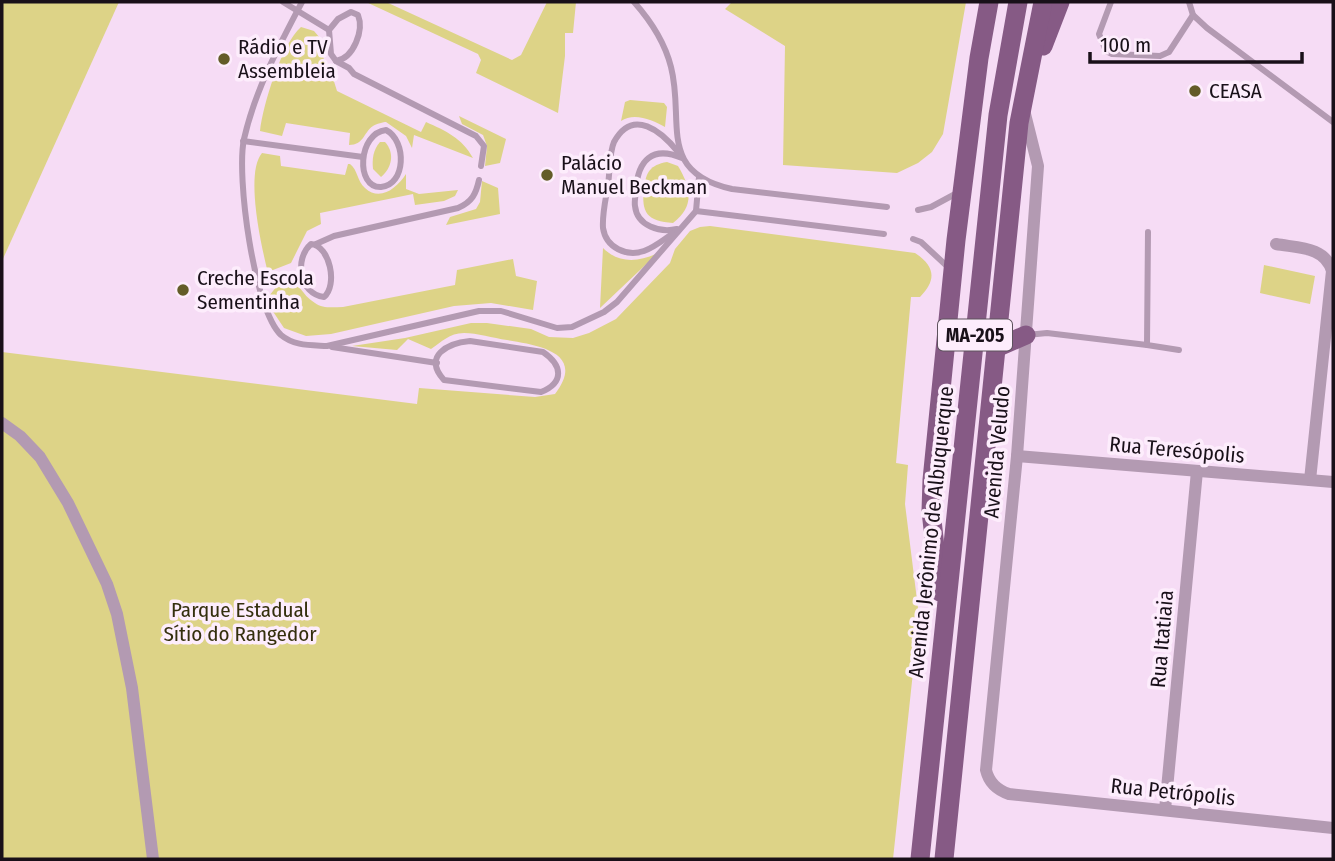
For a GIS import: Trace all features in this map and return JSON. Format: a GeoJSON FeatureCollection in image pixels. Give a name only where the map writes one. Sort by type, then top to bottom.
{"type":"FeatureCollection","features":[{"type":"Feature","properties":{"kind":"main road"},"geometry":{"type":"LineString","coordinates":[[944,631],[934,536],[932,480],[962,191],[989,2]]}},
{"type":"Feature","properties":{"kind":"main road","name":"Avenida Jerônimo de Albuquerque"},"geometry":{"type":"LineString","coordinates":[[920,859],[998,115],[1018,2]]}},
{"type":"Feature","properties":{"kind":"main road","name":"MA-205"},"geometry":{"type":"LineString","coordinates":[[944,859],[1023,103],[1043,2]]}},
{"type":"Feature","properties":{"kind":"main road"},"geometry":{"type":"LineString","coordinates":[[1023,103],[1060,2]]}},
{"type":"Feature","properties":{"kind":"main road"},"geometry":{"type":"LineString","coordinates":[[996,348],[1026,335]]}},
{"type":"Feature","properties":{"kind":"main road"},"geometry":{"type":"LineString","coordinates":[[934,536],[941,549],[952,556],[965,554],[977,542]]}},
{"type":"Feature","properties":{"kind":"street","name":"Avenida Veludo"},"geometry":{"type":"LineString","coordinates":[[1009,794],[993,785],[986,770],[1017,456],[1038,166],[1023,103]]}},
{"type":"Feature","properties":{"kind":"street"},"geometry":{"type":"LineString","coordinates":[[1276,244],[1319,252],[1326,257],[1332,271],[1310,480]]}},
{"type":"Feature","properties":{"kind":"street"},"geometry":{"type":"LineString","coordinates":[[2,423],[20,436],[40,457],[68,503],[107,584],[117,614],[132,688],[153,859]]}},
{"type":"Feature","properties":{"kind":"street","name":"Rua Teresópolis"},"geometry":{"type":"LineString","coordinates":[[1017,456],[1333,481]]}},
{"type":"Feature","properties":{"kind":"street","name":"Rua Itatiaia"},"geometry":{"type":"LineString","coordinates":[[1165,810],[1197,471]]}},
{"type":"Feature","properties":{"kind":"street","name":"Rua Petrópolis"},"geometry":{"type":"LineString","coordinates":[[1009,794],[1333,828]]}},
{"type":"Feature","properties":{"kind":"lane"},"geometry":{"type":"LineString","coordinates":[[283,2],[329,30]]}},
{"type":"Feature","properties":{"kind":"lane"},"geometry":{"type":"LineString","coordinates":[[302,2],[262,82],[243,141],[242,184],[246,225],[266,311],[280,334],[297,343],[437,363]]}},
{"type":"Feature","properties":{"kind":"lane"},"geometry":{"type":"LineString","coordinates":[[634,2],[656,31],[671,65],[675,84],[675,131],[684,159]]}},
{"type":"Feature","properties":{"kind":"lane"},"geometry":{"type":"LineString","coordinates":[[1111,2],[1100,34],[1105,51],[1112,54],[1160,56],[1169,52],[1194,15]]}},
{"type":"Feature","properties":{"kind":"lane"},"geometry":{"type":"LineString","coordinates":[[1189,2],[1194,15],[1207,28],[1333,122]]}},
{"type":"Feature","properties":{"kind":"lane"},"geometry":{"type":"LineString","coordinates":[[336,61],[347,56],[354,46],[360,20],[355,12],[345,13],[329,30],[331,54],[336,61],[354,74],[476,136],[484,146],[481,166]]}},
{"type":"Feature","properties":{"kind":"lane"},"geometry":{"type":"LineString","coordinates":[[680,229],[642,252],[620,251],[611,244],[605,234],[603,226],[613,143],[622,132],[632,126],[643,124],[656,129],[668,139],[699,177],[718,186],[887,207]]}},
{"type":"Feature","properties":{"kind":"lane"},"geometry":{"type":"LineString","coordinates":[[386,130],[398,141],[402,154],[397,175],[390,184],[383,187],[371,184],[366,177],[363,157],[367,142],[386,130]]}},
{"type":"Feature","properties":{"kind":"lane"},"geometry":{"type":"LineString","coordinates":[[243,141],[363,157]]}},
{"type":"Feature","properties":{"kind":"lane"},"geometry":{"type":"LineString","coordinates":[[680,229],[659,231],[645,224],[635,208],[637,172],[644,160],[659,154],[673,154],[684,159]]}},
{"type":"Feature","properties":{"kind":"lane"},"geometry":{"type":"LineString","coordinates":[[327,346],[478,311],[501,312],[557,328],[572,327],[589,321],[617,302],[696,211],[699,177]]}},
{"type":"Feature","properties":{"kind":"lane"},"geometry":{"type":"LineString","coordinates":[[316,244],[322,248],[330,267],[332,285],[328,294],[319,296],[313,293],[301,274],[302,256],[307,247],[334,236],[458,208],[476,194],[478,180]]}},
{"type":"Feature","properties":{"kind":"lane"},"geometry":{"type":"LineString","coordinates":[[918,210],[931,207],[962,191]]}},
{"type":"Feature","properties":{"kind":"lane"},"geometry":{"type":"LineString","coordinates":[[696,211],[884,234]]}},
{"type":"Feature","properties":{"kind":"lane"},"geometry":{"type":"LineString","coordinates":[[1147,345],[1148,232]]}},
{"type":"Feature","properties":{"kind":"lane"},"geometry":{"type":"LineString","coordinates":[[913,239],[921,242],[953,271]]}},
{"type":"Feature","properties":{"kind":"lane"},"geometry":{"type":"LineString","coordinates":[[259,282],[301,274]]}},
{"type":"Feature","properties":{"kind":"lane"},"geometry":{"type":"LineString","coordinates":[[1026,335],[1047,333],[1179,350]]}},
{"type":"Feature","properties":{"kind":"lane"},"geometry":{"type":"LineString","coordinates":[[470,341],[542,352],[553,359],[558,368],[558,376],[554,384],[541,392],[444,380],[440,376],[437,363],[438,354],[443,348],[457,342],[470,341]]}},
{"type":"Feature","properties":{"kind":"green space"},"geometry":{"type":"Polygon","coordinates":[[[2,2],[119,2],[2,261],[2,2]]]}},
{"type":"Feature","properties":{"kind":"green space"},"geometry":{"type":"Polygon","coordinates":[[[366,2],[386,2],[512,60],[521,55],[547,2],[576,2],[573,33],[565,33],[558,113],[476,73],[481,60],[478,54],[366,2]]]}},
{"type":"Feature","properties":{"kind":"green space"},"geometry":{"type":"Polygon","coordinates":[[[732,2],[966,2],[943,134],[932,152],[918,163],[897,173],[783,165],[785,46],[725,9],[732,2]]]}},
{"type":"Feature","properties":{"kind":"green space"},"geometry":{"type":"Polygon","coordinates":[[[301,27],[314,31],[320,38],[325,66],[332,75],[337,91],[421,132],[426,122],[459,140],[473,158],[414,135],[412,148],[406,136],[386,122],[373,126],[361,141],[349,145],[350,133],[286,123],[282,136],[260,131],[269,91],[280,61],[301,27]]]}},
{"type":"Feature","properties":{"kind":"green space"},"geometry":{"type":"Polygon","coordinates":[[[630,100],[664,103],[667,107],[665,127],[637,117],[621,121],[625,102],[630,100]]]}},
{"type":"Feature","properties":{"kind":"green space"},"geometry":{"type":"Polygon","coordinates":[[[459,116],[506,139],[500,163],[485,166],[487,146],[483,135],[462,124],[459,116]]]}},
{"type":"Feature","properties":{"kind":"green space"},"geometry":{"type":"Polygon","coordinates":[[[380,142],[385,142],[391,156],[390,165],[381,177],[373,169],[374,151],[380,142]]]}},
{"type":"Feature","properties":{"kind":"green space"},"geometry":{"type":"Polygon","coordinates":[[[262,153],[280,156],[281,166],[345,175],[350,164],[362,185],[376,194],[388,192],[406,174],[406,189],[419,194],[458,190],[455,196],[444,201],[415,205],[413,194],[320,213],[321,224],[307,231],[291,263],[273,270],[267,269],[258,227],[255,192],[257,163],[262,153]]]}},
{"type":"Feature","properties":{"kind":"green space"},"geometry":{"type":"Polygon","coordinates":[[[667,162],[678,166],[689,196],[685,210],[673,223],[652,218],[645,210],[644,204],[644,188],[648,174],[653,167],[667,162]]]}},
{"type":"Feature","properties":{"kind":"green space"},"geometry":{"type":"Polygon","coordinates":[[[482,181],[498,188],[500,214],[446,225],[450,217],[476,209],[480,202],[482,181]]]}},
{"type":"Feature","properties":{"kind":"green space","name":"Parque Estadual Sítio do Rangedor"},"geometry":{"type":"Polygon","coordinates":[[[710,226],[915,253],[930,268],[929,285],[920,297],[911,297],[896,463],[908,465],[905,504],[919,616],[893,859],[2,859],[2,352],[417,404],[419,388],[535,397],[555,394],[563,380],[565,369],[562,360],[544,348],[532,345],[459,333],[431,349],[408,339],[397,350],[352,346],[405,338],[471,323],[531,329],[549,337],[573,338],[589,333],[616,319],[670,263],[675,249],[690,231],[710,226]]]}},
{"type":"Feature","properties":{"kind":"green space"},"geometry":{"type":"Polygon","coordinates":[[[603,248],[616,257],[629,260],[658,253],[600,308],[603,248]]]}},
{"type":"Feature","properties":{"kind":"green space"},"geometry":{"type":"Polygon","coordinates":[[[513,259],[516,276],[537,281],[533,310],[491,303],[454,306],[331,334],[306,336],[284,328],[270,307],[269,296],[277,286],[297,286],[309,299],[321,306],[343,307],[455,285],[457,270],[513,259]]]}},
{"type":"Feature","properties":{"kind":"green space"},"geometry":{"type":"Polygon","coordinates":[[[1264,265],[1315,276],[1310,304],[1260,293],[1264,265]]]}},
{"type":"Feature","properties":{"kind":"place","name":"Rádio e TV Assembleia"},"geometry":{"type":"Point","coordinates":[224,59]}},
{"type":"Feature","properties":{"kind":"place","name":"CEASA"},"geometry":{"type":"Point","coordinates":[1195,91]}},
{"type":"Feature","properties":{"kind":"place","name":"Palácio Manuel Beckman"},"geometry":{"type":"Point","coordinates":[547,175]}},
{"type":"Feature","properties":{"kind":"place","name":"Creche Escola Sementinha"},"geometry":{"type":"Point","coordinates":[183,290]}}]}
